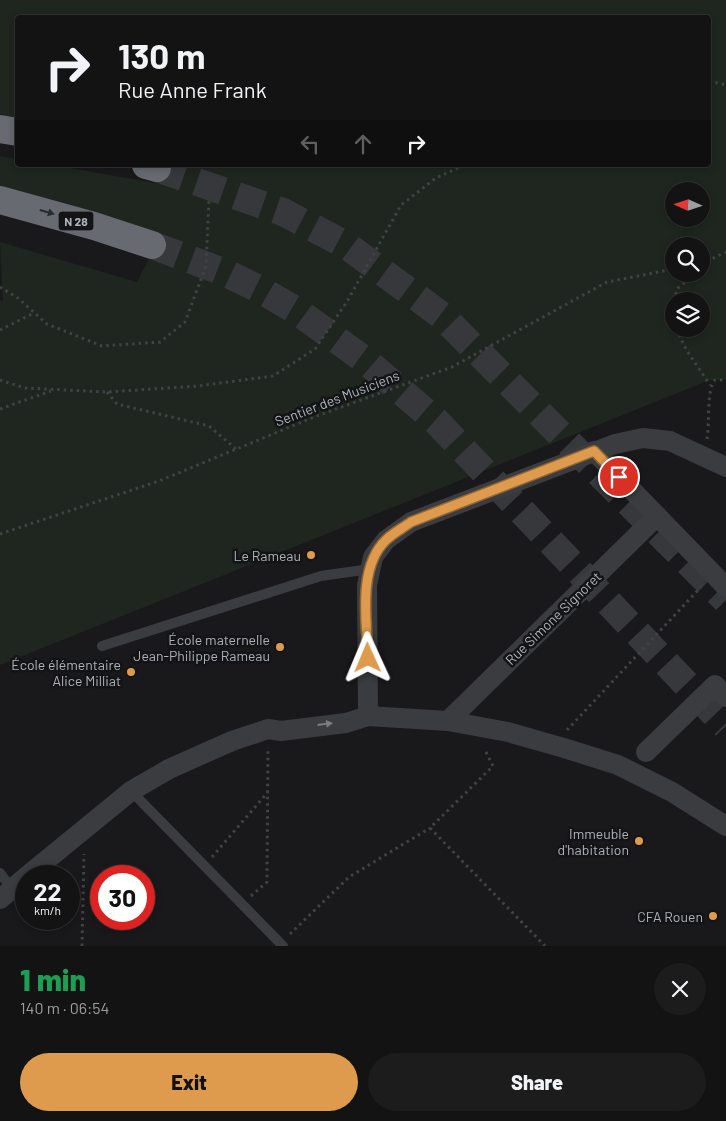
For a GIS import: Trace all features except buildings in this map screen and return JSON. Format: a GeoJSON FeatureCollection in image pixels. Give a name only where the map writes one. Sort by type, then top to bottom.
{"type":"FeatureCollection","features":[{"type":"Feature","properties":{"kind":"highway"},"geometry":{"type":"LineString","coordinates":[[0,129],[15,132]]}},
{"type":"Feature","properties":{"kind":"highway","name":"N 28"},"geometry":{"type":"LineString","coordinates":[[0,200],[94,226],[152,245]]}},
{"type":"Feature","properties":{"kind":"street"},"geometry":{"type":"LineString","coordinates":[[368,716],[367,585],[370,569],[373,557],[386,540],[411,522],[594,451],[643,438],[670,441],[726,467]]}},
{"type":"Feature","properties":{"kind":"street"},"geometry":{"type":"LineString","coordinates":[[594,451],[726,587]]}},
{"type":"Feature","properties":{"kind":"street","name":"Rue Simone Signoret"},"geometry":{"type":"LineString","coordinates":[[448,721],[657,516]]}},
{"type":"Feature","properties":{"kind":"street"},"geometry":{"type":"LineString","coordinates":[[646,752],[715,685],[726,697]]}},
{"type":"Feature","properties":{"kind":"street"},"geometry":{"type":"LineString","coordinates":[[13,883],[131,791],[170,769],[232,741],[275,730],[346,723],[368,716],[448,721],[508,732],[564,748],[618,765],[672,792],[725,822]]}},
{"type":"Feature","properties":{"kind":"lane"},"geometry":{"type":"LineString","coordinates":[[102,646],[321,576],[370,569]]}},
{"type":"Feature","properties":{"kind":"lane"},"geometry":{"type":"LineString","coordinates":[[131,791],[205,864],[282,945]]}},
{"type":"Feature","properties":{"kind":"path"},"geometry":{"type":"LineString","coordinates":[[711,81],[726,85]]}},
{"type":"Feature","properties":{"kind":"path"},"geometry":{"type":"LineString","coordinates":[[0,380],[25,388],[107,392],[198,386],[273,376],[315,349],[348,300],[400,205],[436,178],[460,167]]}},
{"type":"Feature","properties":{"kind":"path"},"geometry":{"type":"LineString","coordinates":[[0,287],[18,298],[47,324],[102,346],[160,342],[186,322],[206,266],[209,199]]}},
{"type":"Feature","properties":{"kind":"path"},"geometry":{"type":"LineString","coordinates":[[710,261],[726,252]]}},
{"type":"Feature","properties":{"kind":"path","name":"Sentier des Musiciens"},"geometry":{"type":"LineString","coordinates":[[0,534],[158,481],[314,417],[452,367],[607,282],[665,271]]}},
{"type":"Feature","properties":{"kind":"path"},"geometry":{"type":"LineString","coordinates":[[676,292],[685,282]]}},
{"type":"Feature","properties":{"kind":"path"},"geometry":{"type":"LineString","coordinates":[[0,330],[34,313]]}},
{"type":"Feature","properties":{"kind":"path"},"geometry":{"type":"LineString","coordinates":[[680,337],[710,386],[710,424],[702,457]]}},
{"type":"Feature","properties":{"kind":"path"},"geometry":{"type":"LineString","coordinates":[[710,386],[715,380],[726,380]]}},
{"type":"Feature","properties":{"kind":"path"},"geometry":{"type":"LineString","coordinates":[[0,409],[54,390]]}},
{"type":"Feature","properties":{"kind":"path"},"geometry":{"type":"LineString","coordinates":[[107,392],[117,404],[209,426],[236,449]]}},
{"type":"Feature","properties":{"kind":"path"},"geometry":{"type":"LineString","coordinates":[[564,748],[567,728],[693,596]]}},
{"type":"Feature","properties":{"kind":"path"},"geometry":{"type":"LineString","coordinates":[[241,904],[267,882],[269,792],[275,730]]}},
{"type":"Feature","properties":{"kind":"path"},"geometry":{"type":"LineString","coordinates":[[282,945],[349,877],[430,828],[493,766],[486,752]]}},
{"type":"Feature","properties":{"kind":"path"},"geometry":{"type":"LineString","coordinates":[[205,864],[269,792]]}},
{"type":"Feature","properties":{"kind":"path"},"geometry":{"type":"LineString","coordinates":[[82,946],[84,828]]}},
{"type":"Feature","properties":{"kind":"path"},"geometry":{"type":"LineString","coordinates":[[430,828],[545,946]]}},
{"type":"Feature","properties":{"kind":"shaded area"},"geometry":{"type":"Polygon","coordinates":[[[0,0],[726,0],[726,380],[710,380],[0,665],[0,300],[3,301],[0,242],[137,282],[161,235],[0,187],[0,156],[15,159],[15,167],[64,167],[155,183],[158,167],[711,167],[711,15],[15,15],[15,118],[0,114],[0,0]]]}},
{"type":"Feature","properties":{"kind":"tunnel"},"geometry":{"type":"LineString","coordinates":[[157,168],[283,212],[346,245],[441,315],[726,600]]}},
{"type":"Feature","properties":{"kind":"tunnel"},"geometry":{"type":"LineString","coordinates":[[152,245],[226,273],[261,290],[297,311],[366,361],[436,421],[726,726]]}},
{"type":"Feature","properties":{"kind":"place","name":"Le Rameau"},"geometry":{"type":"Point","coordinates":[311,555]}},
{"type":"Feature","properties":{"kind":"place","name":"École maternelle Jean-Philippe Rameau"},"geometry":{"type":"Point","coordinates":[280,647]}},
{"type":"Feature","properties":{"kind":"place","name":"École élémentaire Alice Milliat"},"geometry":{"type":"Point","coordinates":[131,672]}},
{"type":"Feature","properties":{"kind":"place","name":"Immeuble d'habitation"},"geometry":{"type":"Point","coordinates":[639,841]}},
{"type":"Feature","properties":{"kind":"place","name":"CFA Rouen"},"geometry":{"type":"Point","coordinates":[713,916]}},
{"type":"Feature","properties":{"kind":"route"},"geometry":{"type":"LineString","coordinates":[[368,658],[367,585],[373,557],[386,540],[411,522],[594,451],[619,477]]}}]}
